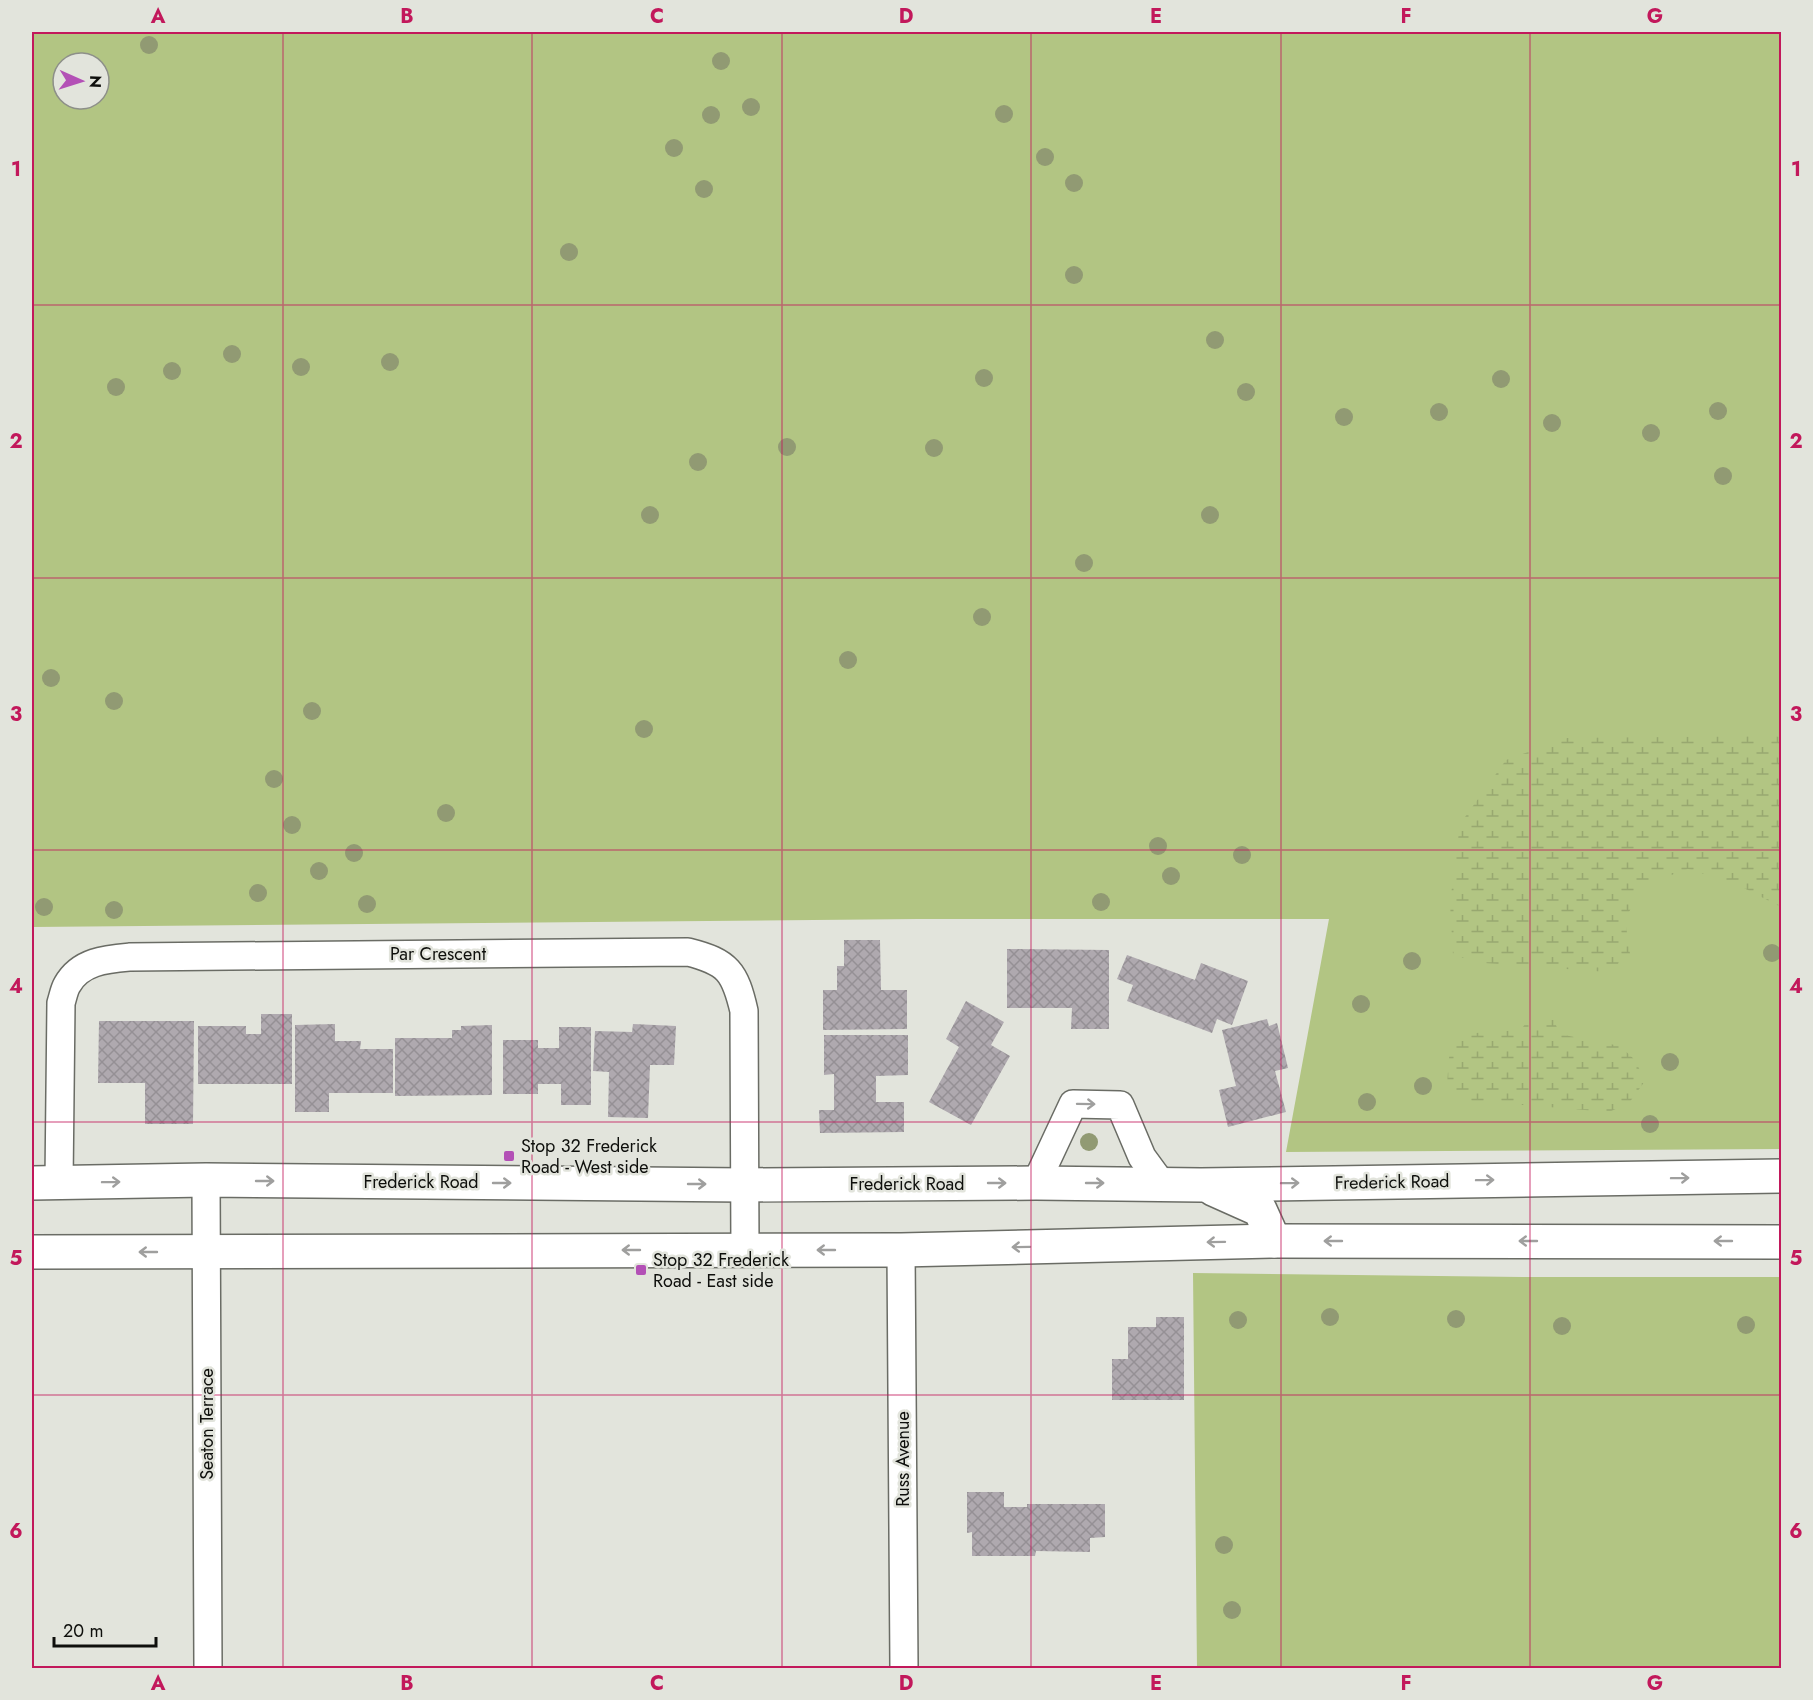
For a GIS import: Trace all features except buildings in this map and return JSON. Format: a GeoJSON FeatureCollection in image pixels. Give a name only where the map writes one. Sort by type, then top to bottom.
{"type":"FeatureCollection","features":[{"type":"Feature","properties":{"kind":"main road","name":"Frederick Road"},"geometry":{"type":"LineString","coordinates":[[45,1182],[206,1180],[744,1185],[1161,1183],[1201,1185],[1782,1176]]}},
{"type":"Feature","properties":{"kind":"main road"},"geometry":{"type":"LineString","coordinates":[[1201,1185],[1260,1210],[1274,1241]]}},
{"type":"Feature","properties":{"kind":"main road"},"geometry":{"type":"LineString","coordinates":[[32,1252],[902,1250],[1274,1241],[1782,1242]]}},
{"type":"Feature","properties":{"kind":"street","name":"Par Crescent"},"geometry":{"type":"LineString","coordinates":[[45,1182],[61,1003],[67,984],[80,970],[98,961],[130,957],[688,952],[709,958],[723,966],[738,984],[744,1011],[745,1250]]}},
{"type":"Feature","properties":{"kind":"street"},"geometry":{"type":"LineString","coordinates":[[1036,1183],[1072,1104],[1120,1105],[1142,1157],[1161,1183]]}},
{"type":"Feature","properties":{"kind":"street","name":"Seaton Terrace"},"geometry":{"type":"LineString","coordinates":[[206,1180],[208,1668]]}},
{"type":"Feature","properties":{"kind":"street","name":"Russ Avenue"},"geometry":{"type":"LineString","coordinates":[[902,1250],[904,1668]]}},
{"type":"Feature","properties":{"kind":"green space"},"geometry":{"type":"Polygon","coordinates":[[[32,32],[1781,32],[1781,1149],[1286,1152],[1329,919],[917,919],[32,927],[32,32]]]}},
{"type":"Feature","properties":{"kind":"green space"},"geometry":{"type":"Polygon","coordinates":[[[1776,736],[1782,738],[1781,907],[1734,883],[1688,869],[1644,885],[1625,919],[1630,954],[1608,972],[1483,963],[1453,955],[1450,903],[1460,824],[1506,760],[1567,738],[1776,736]]]}},
{"type":"Feature","properties":{"kind":"green space"},"geometry":{"type":"Polygon","coordinates":[[[1529,1018],[1554,1019],[1559,1034],[1620,1046],[1635,1060],[1645,1081],[1629,1103],[1609,1112],[1461,1100],[1447,1085],[1450,1045],[1461,1034],[1521,1030],[1529,1018]]]}},
{"type":"Feature","properties":{"kind":"green space"},"geometry":{"type":"Polygon","coordinates":[[[1193,1273],[1781,1277],[1781,1668],[1197,1668],[1193,1273]]]}},
{"type":"Feature","properties":{"kind":"place","name":"Stop 32 Frederick Road - West side"},"geometry":{"type":"Point","coordinates":[509,1156]}},
{"type":"Feature","properties":{"kind":"place","name":"Stop 32 Frederick Road - East side"},"geometry":{"type":"Point","coordinates":[641,1270]}}]}
